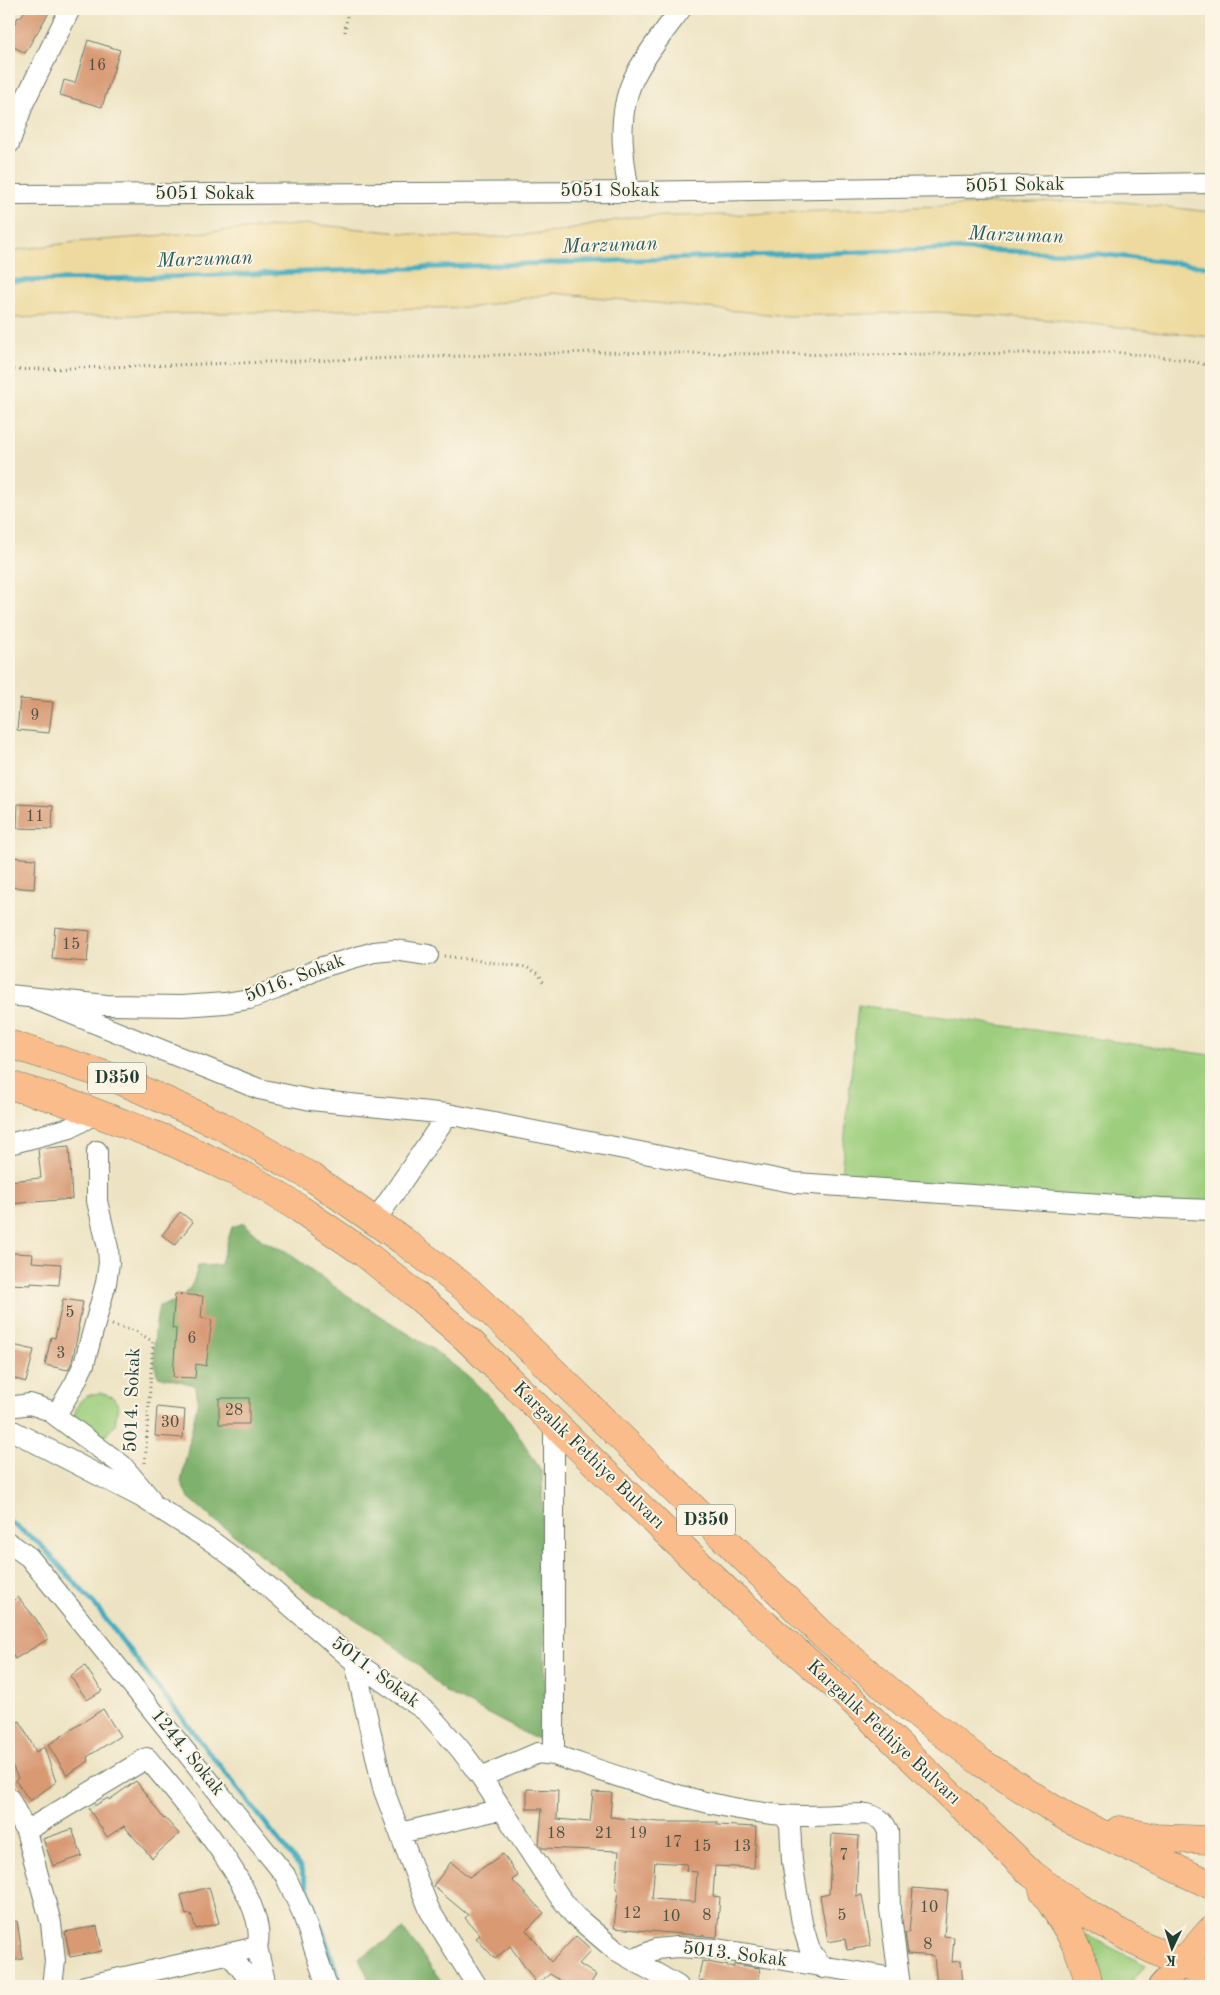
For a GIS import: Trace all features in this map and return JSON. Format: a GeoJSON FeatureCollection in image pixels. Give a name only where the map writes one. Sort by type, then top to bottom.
{"type":"FeatureCollection","features":[{"type":"Feature","properties":{"kind":"highway","name":"Kargalık Fethiye Bulvarı"},"geometry":{"type":"LineString","coordinates":[[9,1044],[115,1078],[220,1125],[313,1178],[375,1221],[469,1291],[562,1379],[821,1634],[911,1709],[974,1757],[1066,1817],[1211,1885]]}},
{"type":"Feature","properties":{"kind":"highway","name":"Kargalık Fethiye Bulvarı"},"geometry":{"type":"LineString","coordinates":[[9,1085],[96,1113],[168,1140],[213,1161],[255,1181],[300,1208],[364,1253],[466,1338],[727,1591],[854,1702],[1032,1874],[1074,1905],[1134,1941],[1211,1977]]}},
{"type":"Feature","properties":{"kind":"highway"},"geometry":{"type":"LineString","coordinates":[[1066,1817],[1156,1838],[1211,1840]]}},
{"type":"Feature","properties":{"kind":"highway"},"geometry":{"type":"LineString","coordinates":[[1032,1874],[1074,1939],[1086,1966],[1089,1986]]}},
{"type":"Feature","properties":{"kind":"highway"},"geometry":{"type":"LineString","coordinates":[[1181,1964],[1211,1930]]}},
{"type":"Feature","properties":{"kind":"main road"},"geometry":{"type":"LineString","coordinates":[[1161,1986],[1181,1964]]}},
{"type":"Feature","properties":{"kind":"street"},"geometry":{"type":"LineString","coordinates":[[9,144],[24,102],[70,9]]}},
{"type":"Feature","properties":{"kind":"street"},"geometry":{"type":"LineString","coordinates":[[629,192],[622,138],[625,107],[630,89],[636,72],[680,9]]}},
{"type":"Feature","properties":{"kind":"street","name":"5051 Sokak"},"geometry":{"type":"LineString","coordinates":[[9,195],[629,192],[1211,183]]}},
{"type":"Feature","properties":{"kind":"street","name":"5016. Sokak"},"geometry":{"type":"LineString","coordinates":[[9,995],[106,1005],[182,1006],[225,1003],[249,999],[276,989],[322,967],[349,958],[374,952],[395,950],[428,954]]}},
{"type":"Feature","properties":{"kind":"street"},"geometry":{"type":"LineString","coordinates":[[32,998],[259,1089],[310,1100],[448,1114],[796,1183],[1151,1208],[1211,1210]]}},
{"type":"Feature","properties":{"kind":"street"},"geometry":{"type":"LineString","coordinates":[[9,1144],[70,1128],[96,1113]]}},
{"type":"Feature","properties":{"kind":"street"},"geometry":{"type":"LineString","coordinates":[[375,1221],[448,1114]]}},
{"type":"Feature","properties":{"kind":"street"},"geometry":{"type":"LineString","coordinates":[[56,1415],[84,1364],[106,1283],[109,1263],[105,1233],[97,1201],[97,1151]]}},
{"type":"Feature","properties":{"kind":"street"},"geometry":{"type":"LineString","coordinates":[[9,1407],[30,1404],[56,1415],[122,1464],[155,1505]]}},
{"type":"Feature","properties":{"kind":"street"},"geometry":{"type":"LineString","coordinates":[[554,1424],[554,1755]]}},
{"type":"Feature","properties":{"kind":"street","name":"5011. Sokak"},"geometry":{"type":"LineString","coordinates":[[9,1429],[155,1505],[214,1542],[245,1566],[355,1662],[427,1712],[460,1748],[574,1915],[595,1934],[633,1960],[678,1986]]}},
{"type":"Feature","properties":{"kind":"street","name":"1244. Sokak"},"geometry":{"type":"LineString","coordinates":[[9,1543],[29,1557],[285,1875],[302,1912],[327,1986]]}},
{"type":"Feature","properties":{"kind":"street"},"geometry":{"type":"LineString","coordinates":[[355,1662],[381,1779],[400,1833],[430,1911],[477,1986]]}},
{"type":"Feature","properties":{"kind":"street"},"geometry":{"type":"LineString","coordinates":[[481,1778],[538,1753],[554,1755],[686,1798],[784,1815],[867,1814],[878,1817],[885,1822],[888,1832],[890,1909],[899,1982]]}},
{"type":"Feature","properties":{"kind":"street"},"geometry":{"type":"LineString","coordinates":[[26,1831],[147,1758],[212,1838],[254,1908],[260,1932],[257,1947],[266,1986]]}},
{"type":"Feature","properties":{"kind":"street"},"geometry":{"type":"LineString","coordinates":[[9,1798],[26,1831],[51,1922],[55,1961],[52,1986]]}},
{"type":"Feature","properties":{"kind":"street"},"geometry":{"type":"LineString","coordinates":[[400,1833],[502,1809]]}},
{"type":"Feature","properties":{"kind":"street"},"geometry":{"type":"LineString","coordinates":[[784,1815],[790,1825],[792,1861],[802,1923],[810,1950],[823,1968]]}},
{"type":"Feature","properties":{"kind":"street"},"geometry":{"type":"LineString","coordinates":[[85,1986],[257,1947]]}},
{"type":"Feature","properties":{"kind":"street","name":"5013. Sokak"},"geometry":{"type":"LineString","coordinates":[[633,1960],[656,1949],[677,1947],[717,1949],[899,1982]]}},
{"type":"Feature","properties":{"kind":"street"},"geometry":{"type":"LineString","coordinates":[[227,1955],[235,1960],[254,1986]]}},
{"type":"Feature","properties":{"kind":"path"},"geometry":{"type":"LineString","coordinates":[[345,32],[348,9]]}},
{"type":"Feature","properties":{"kind":"path"},"geometry":{"type":"LineString","coordinates":[[9,370],[593,352],[859,355],[1114,352],[1187,360],[1211,366]]}},
{"type":"Feature","properties":{"kind":"path"},"geometry":{"type":"LineString","coordinates":[[428,954],[526,967],[539,974],[543,982]]}},
{"type":"Feature","properties":{"kind":"path","name":"5014. Sokak"},"geometry":{"type":"LineString","coordinates":[[96,1321],[138,1332],[153,1342],[143,1489]]}},
{"type":"Feature","properties":{"kind":"green space"},"geometry":{"type":"Polygon","coordinates":[[[858,1005],[1211,1055],[1211,1206],[840,1185],[858,1005]]]}},
{"type":"Feature","properties":{"kind":"green space"},"geometry":{"type":"Polygon","coordinates":[[[244,1223],[263,1241],[284,1250],[342,1292],[431,1348],[468,1376],[502,1409],[542,1472],[546,1741],[532,1737],[444,1691],[415,1662],[379,1634],[305,1588],[218,1523],[187,1496],[181,1482],[198,1399],[195,1385],[158,1376],[154,1352],[159,1306],[175,1301],[186,1293],[193,1282],[198,1266],[220,1265],[232,1227],[244,1223]]]}},
{"type":"Feature","properties":{"kind":"green space"},"geometry":{"type":"Polygon","coordinates":[[[100,1393],[113,1397],[118,1405],[115,1425],[104,1437],[90,1435],[74,1420],[76,1408],[81,1400],[100,1393]]]}},
{"type":"Feature","properties":{"kind":"green space"},"geometry":{"type":"Polygon","coordinates":[[[404,1930],[445,1986],[372,1986],[359,1958],[404,1930]]]}},
{"type":"Feature","properties":{"kind":"green space"},"geometry":{"type":"Polygon","coordinates":[[[1084,1934],[1146,1965],[1127,1986],[1102,1986],[1084,1934]]]}},
{"type":"Feature","properties":{"kind":"sand"},"geometry":{"type":"Polygon","coordinates":[[[1057,201],[1124,202],[1211,212],[1211,337],[1052,320],[936,312],[788,316],[553,293],[476,307],[9,318],[9,251],[76,242],[308,224],[444,237],[494,237],[559,232],[630,217],[725,215],[1057,201]]]}},
{"type":"Feature","properties":{"kind":"building"},"geometry":{"type":"Polygon","coordinates":[[[26,9],[51,9],[25,53],[9,44],[9,35],[18,17],[20,18],[26,9]]]}},
{"type":"Feature","properties":{"kind":"building"},"geometry":{"type":"Polygon","coordinates":[[[88,40],[120,50],[102,107],[60,95],[64,80],[75,83],[88,40]]]}},
{"type":"Feature","properties":{"kind":"building"},"geometry":{"type":"Polygon","coordinates":[[[20,699],[53,702],[49,733],[17,730],[20,699]]]}},
{"type":"Feature","properties":{"kind":"building"},"geometry":{"type":"Polygon","coordinates":[[[18,804],[53,806],[52,829],[17,828],[18,804]]]}},
{"type":"Feature","properties":{"kind":"building"},"geometry":{"type":"Polygon","coordinates":[[[9,857],[36,859],[34,889],[9,887],[9,857]]]}},
{"type":"Feature","properties":{"kind":"building"},"geometry":{"type":"Polygon","coordinates":[[[55,927],[90,931],[87,962],[52,959],[55,927]]]}},
{"type":"Feature","properties":{"kind":"building"},"geometry":{"type":"Polygon","coordinates":[[[69,1146],[72,1199],[9,1204],[9,1181],[41,1178],[38,1149],[69,1146]]]}},
{"type":"Feature","properties":{"kind":"building"},"geometry":{"type":"Polygon","coordinates":[[[180,1212],[193,1222],[175,1245],[162,1235],[180,1212]]]}},
{"type":"Feature","properties":{"kind":"building"},"geometry":{"type":"Polygon","coordinates":[[[11,1253],[33,1254],[32,1262],[61,1264],[59,1285],[9,1284],[11,1253]]]}},
{"type":"Feature","properties":{"kind":"building"},"geometry":{"type":"Polygon","coordinates":[[[175,1294],[203,1296],[201,1318],[212,1320],[206,1366],[196,1364],[195,1378],[173,1377],[176,1329],[172,1328],[175,1294]]]}},
{"type":"Feature","properties":{"kind":"building"},"geometry":{"type":"Polygon","coordinates":[[[63,1299],[83,1302],[72,1362],[68,1370],[45,1365],[51,1337],[55,1338],[63,1299]]]}},
{"type":"Feature","properties":{"kind":"building"},"geometry":{"type":"Polygon","coordinates":[[[9,1344],[34,1350],[26,1382],[9,1377],[9,1344]]]}},
{"type":"Feature","properties":{"kind":"building"},"geometry":{"type":"Polygon","coordinates":[[[219,1398],[249,1398],[249,1424],[219,1424],[219,1398]]]}},
{"type":"Feature","properties":{"kind":"building"},"geometry":{"type":"Polygon","coordinates":[[[157,1407],[185,1410],[183,1438],[155,1436],[157,1407]]]}},
{"type":"Feature","properties":{"kind":"building"},"geometry":{"type":"Polygon","coordinates":[[[18,1597],[36,1619],[48,1639],[15,1659],[9,1649],[9,1604],[18,1597]]]}},
{"type":"Feature","properties":{"kind":"building"},"geometry":{"type":"Polygon","coordinates":[[[85,1666],[102,1691],[87,1700],[70,1676],[85,1666]]]}},
{"type":"Feature","properties":{"kind":"building"},"geometry":{"type":"Polygon","coordinates":[[[103,1709],[120,1736],[87,1757],[89,1761],[67,1775],[48,1745],[103,1709]]]}},
{"type":"Feature","properties":{"kind":"building"},"geometry":{"type":"Polygon","coordinates":[[[20,1721],[36,1752],[44,1747],[56,1782],[30,1801],[15,1780],[18,1778],[9,1759],[9,1726],[20,1721]]]}},
{"type":"Feature","properties":{"kind":"building"},"geometry":{"type":"Polygon","coordinates":[[[136,1781],[164,1819],[179,1834],[152,1858],[124,1826],[107,1837],[89,1809],[108,1798],[109,1800],[136,1781]]]}},
{"type":"Feature","properties":{"kind":"building"},"geometry":{"type":"Polygon","coordinates":[[[527,1789],[558,1790],[557,1819],[590,1822],[593,1792],[612,1793],[610,1817],[659,1822],[717,1822],[717,1825],[756,1827],[754,1868],[715,1866],[713,1896],[720,1897],[717,1937],[614,1928],[619,1851],[542,1848],[539,1844],[542,1809],[527,1809],[527,1789]],[[655,1862],[652,1899],[695,1902],[697,1872],[686,1871],[687,1864],[655,1862]]]}},
{"type":"Feature","properties":{"kind":"building"},"geometry":{"type":"Polygon","coordinates":[[[72,1829],[82,1856],[53,1866],[43,1839],[72,1829]]]}},
{"type":"Feature","properties":{"kind":"building"},"geometry":{"type":"Polygon","coordinates":[[[832,1834],[859,1836],[856,1896],[862,1895],[871,1946],[847,1950],[845,1939],[828,1942],[820,1896],[829,1894],[832,1834]]]}},
{"type":"Feature","properties":{"kind":"building"},"geometry":{"type":"Polygon","coordinates":[[[503,1854],[518,1876],[512,1880],[544,1913],[527,1930],[551,1962],[576,1936],[592,1950],[579,1964],[596,1975],[589,1986],[569,1986],[550,1974],[537,1984],[510,1946],[495,1959],[476,1938],[480,1935],[465,1918],[468,1915],[433,1886],[451,1862],[469,1877],[503,1854]]]}},
{"type":"Feature","properties":{"kind":"building"},"geometry":{"type":"Polygon","coordinates":[[[209,1887],[219,1923],[196,1929],[191,1914],[186,1915],[181,1895],[209,1887]]]}},
{"type":"Feature","properties":{"kind":"building"},"geometry":{"type":"Polygon","coordinates":[[[913,1888],[948,1891],[944,1936],[954,1937],[952,1962],[961,1961],[963,1986],[937,1986],[934,1956],[908,1954],[905,1933],[909,1933],[913,1888]]]}},
{"type":"Feature","properties":{"kind":"building"},"geometry":{"type":"Polygon","coordinates":[[[17,1921],[23,1959],[9,1961],[9,1922],[17,1921]]]}},
{"type":"Feature","properties":{"kind":"building"},"geometry":{"type":"Polygon","coordinates":[[[97,1926],[102,1951],[70,1957],[65,1932],[97,1926]]]}},
{"type":"Feature","properties":{"kind":"building"},"geometry":{"type":"Polygon","coordinates":[[[702,1961],[734,1967],[734,1964],[760,1968],[758,1986],[730,1986],[698,1980],[702,1961]]]}},
{"type":"Feature","properties":{"kind":"waterway","name":"Marzuman"},"geometry":{"type":"LineString","coordinates":[[9,281],[942,249],[1099,254],[1211,267]]}},
{"type":"Feature","properties":{"kind":"waterway"},"geometry":{"type":"LineString","coordinates":[[9,1521],[40,1544],[95,1605],[300,1867],[342,1986]]}}]}
